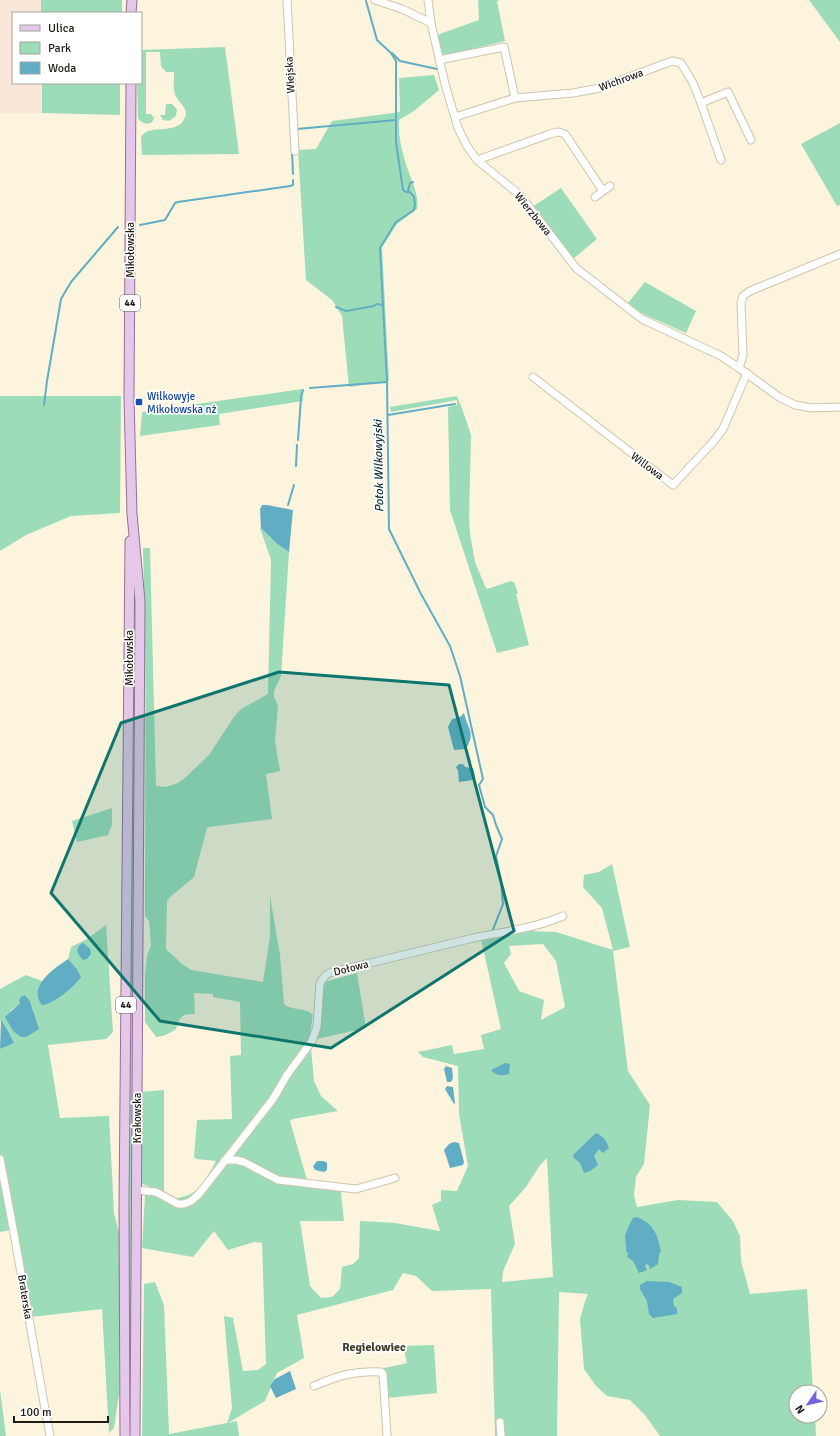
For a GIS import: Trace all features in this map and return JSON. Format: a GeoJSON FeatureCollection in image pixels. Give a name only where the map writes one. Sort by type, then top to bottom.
{"type":"FeatureCollection","features":[{"type":"Feature","properties":{"kind":"main road"},"geometry":{"type":"LineString","coordinates":[[132,0],[132,12]]}},
{"type":"Feature","properties":{"kind":"main road","name":"Mikołowska"},"geometry":{"type":"LineString","coordinates":[[131,84],[129,399],[132,514],[140,601],[139,799]]}},
{"type":"Feature","properties":{"kind":"main road","name":"Mikołowska"},"geometry":{"type":"LineString","coordinates":[[128,802],[130,538],[132,514]]}},
{"type":"Feature","properties":{"kind":"main road","name":"Krakowska"},"geometry":{"type":"LineString","coordinates":[[135,1436],[139,799]]}},
{"type":"Feature","properties":{"kind":"main road","name":"Krakowska"},"geometry":{"type":"LineString","coordinates":[[124,1436],[124,1208],[128,802]]}},
{"type":"Feature","properties":{"kind":"street","name":"Wiejska"},"geometry":{"type":"LineString","coordinates":[[286,0],[295,150]]}},
{"type":"Feature","properties":{"kind":"street"},"geometry":{"type":"LineString","coordinates":[[375,0],[402,9],[431,23]]}},
{"type":"Feature","properties":{"kind":"street","name":"Wierzbowa"},"geometry":{"type":"LineString","coordinates":[[428,0],[439,60],[458,128],[467,146],[477,160],[521,196],[576,268],[642,319],[721,356],[779,396],[796,405],[812,408],[840,407]]}},
{"type":"Feature","properties":{"kind":"street"},"geometry":{"type":"LineString","coordinates":[[439,60],[504,47],[515,98]]}},
{"type":"Feature","properties":{"kind":"street","name":"Wichrowa"},"geometry":{"type":"LineString","coordinates":[[455,117],[515,98],[573,93],[600,88],[672,61],[680,63],[693,83],[721,160]]}},
{"type":"Feature","properties":{"kind":"street"},"geometry":{"type":"LineString","coordinates":[[701,103],[728,92],[751,140]]}},
{"type":"Feature","properties":{"kind":"street"},"geometry":{"type":"LineString","coordinates":[[477,160],[558,132],[565,134],[603,191]]}},
{"type":"Feature","properties":{"kind":"street"},"geometry":{"type":"LineString","coordinates":[[595,197],[610,186]]}},
{"type":"Feature","properties":{"kind":"street"},"geometry":{"type":"LineString","coordinates":[[739,368],[743,355],[741,303],[744,295],[750,291],[840,254]]}},
{"type":"Feature","properties":{"kind":"street","name":"Willowa"},"geometry":{"type":"LineString","coordinates":[[533,377],[673,485],[723,429],[747,373]]}},
{"type":"Feature","properties":{"kind":"street","name":"Dołowa"},"geometry":{"type":"LineString","coordinates":[[136,1190],[156,1192],[178,1204],[184,1204],[191,1201],[199,1194],[273,1099],[287,1075],[312,1041],[317,1027],[320,983],[329,973],[435,947],[508,932],[549,922],[564,916]]}},
{"type":"Feature","properties":{"kind":"street","name":"Braterska"},"geometry":{"type":"LineString","coordinates":[[0,1159],[15,1235],[50,1436]]}},
{"type":"Feature","properties":{"kind":"street"},"geometry":{"type":"LineString","coordinates":[[226,1160],[244,1162],[278,1180],[356,1190],[395,1178]]}},
{"type":"Feature","properties":{"kind":"street"},"geometry":{"type":"LineString","coordinates":[[314,1386],[336,1376],[381,1372],[383,1374],[384,1384],[387,1436]]}},
{"type":"Feature","properties":{"kind":"street"},"geometry":{"type":"LineString","coordinates":[[500,1422],[501,1436]]}},
{"type":"Feature","properties":{"kind":"highlighted area"},"geometry":{"type":"Polygon","coordinates":[[[279,672],[449,685],[514,931],[331,1048],[160,1021],[51,893],[121,723],[279,672]]]}},
{"type":"Feature","properties":{"kind":"shaded area"},"geometry":{"type":"Polygon","coordinates":[[[0,0],[42,0],[43,12],[12,12],[12,84],[43,84],[42,113],[0,113],[0,0]]]}},
{"type":"Feature","properties":{"kind":"green space"},"geometry":{"type":"Polygon","coordinates":[[[41,0],[122,0],[122,12],[41,12],[41,0]]]}},
{"type":"Feature","properties":{"kind":"green space"},"geometry":{"type":"Polygon","coordinates":[[[478,0],[500,0],[497,1],[505,41],[442,56],[437,35],[479,20],[478,0]]]}},
{"type":"Feature","properties":{"kind":"green space"},"geometry":{"type":"Polygon","coordinates":[[[809,0],[840,0],[840,42],[809,0]]]}},
{"type":"Feature","properties":{"kind":"green space"},"geometry":{"type":"Polygon","coordinates":[[[225,47],[239,154],[142,155],[141,137],[144,133],[152,130],[172,128],[183,121],[186,113],[175,94],[174,72],[166,72],[161,66],[160,52],[146,52],[146,114],[151,114],[154,118],[149,124],[139,120],[137,84],[142,84],[142,50],[225,47]]]}},
{"type":"Feature","properties":{"kind":"green space"},"geometry":{"type":"Polygon","coordinates":[[[434,75],[439,90],[414,111],[399,120],[399,135],[402,151],[416,191],[418,203],[417,209],[397,224],[382,247],[389,381],[349,387],[342,316],[332,300],[306,280],[298,150],[316,149],[332,121],[400,112],[399,78],[434,75]]]}},
{"type":"Feature","properties":{"kind":"green space"},"geometry":{"type":"Polygon","coordinates":[[[42,84],[120,84],[120,115],[42,113],[42,84]]]}},
{"type":"Feature","properties":{"kind":"green space"},"geometry":{"type":"Polygon","coordinates":[[[166,104],[172,104],[177,109],[176,116],[169,121],[163,120],[160,115],[165,115],[166,104]]]}},
{"type":"Feature","properties":{"kind":"green space"},"geometry":{"type":"Polygon","coordinates":[[[840,123],[840,205],[837,206],[801,144],[840,123]]]}},
{"type":"Feature","properties":{"kind":"green space"},"geometry":{"type":"Polygon","coordinates":[[[561,188],[597,239],[573,259],[532,207],[561,188]]]}},
{"type":"Feature","properties":{"kind":"green space"},"geometry":{"type":"Polygon","coordinates":[[[645,282],[696,311],[686,333],[645,315],[627,304],[645,282]]]}},
{"type":"Feature","properties":{"kind":"green space"},"geometry":{"type":"Polygon","coordinates":[[[302,389],[303,401],[219,414],[220,425],[140,436],[142,412],[302,389]]]}},
{"type":"Feature","properties":{"kind":"green space"},"geometry":{"type":"Polygon","coordinates":[[[0,396],[121,396],[120,513],[71,516],[26,535],[0,551],[0,396]]]}},
{"type":"Feature","properties":{"kind":"green space"},"geometry":{"type":"Polygon","coordinates":[[[457,396],[471,435],[469,518],[475,562],[487,589],[511,581],[514,582],[518,593],[516,594],[529,645],[497,653],[450,510],[448,407],[457,405],[457,400],[391,412],[390,407],[457,396]]]}},
{"type":"Feature","properties":{"kind":"green space"},"geometry":{"type":"Polygon","coordinates":[[[260,528],[276,543],[289,552],[281,676],[274,691],[274,697],[278,706],[275,741],[280,771],[266,774],[272,819],[207,828],[194,877],[169,898],[167,902],[166,949],[191,970],[263,982],[270,937],[270,896],[280,955],[284,1004],[291,1008],[307,1011],[313,1015],[309,1038],[301,1050],[311,1048],[314,1081],[321,1096],[338,1111],[293,1119],[290,1121],[307,1180],[342,1185],[341,1194],[344,1221],[300,1221],[310,1286],[321,1298],[332,1297],[340,1289],[342,1267],[353,1264],[359,1258],[360,1221],[395,1223],[440,1231],[432,1205],[441,1201],[441,1190],[457,1191],[468,1166],[459,1114],[458,1066],[423,1057],[418,1052],[452,1045],[454,1054],[484,1049],[481,1035],[501,1029],[481,939],[507,936],[507,930],[556,932],[613,950],[602,908],[583,887],[584,875],[599,872],[612,864],[630,947],[613,951],[628,1071],[650,1105],[644,1164],[636,1177],[634,1195],[637,1207],[678,1200],[717,1202],[733,1221],[740,1236],[741,1261],[750,1294],[807,1289],[813,1384],[788,1384],[788,1424],[815,1424],[816,1436],[660,1436],[645,1415],[630,1400],[607,1396],[596,1386],[584,1369],[580,1319],[588,1294],[559,1292],[557,1436],[495,1436],[491,1289],[432,1291],[416,1276],[403,1273],[393,1290],[297,1315],[304,1358],[277,1373],[265,1401],[228,1423],[237,1421],[239,1436],[142,1436],[144,1284],[155,1282],[164,1305],[169,1434],[227,1423],[232,1408],[224,1316],[233,1318],[243,1371],[258,1370],[266,1364],[262,1243],[254,1242],[228,1250],[214,1231],[193,1257],[142,1248],[145,1195],[163,1192],[142,1184],[141,1092],[164,1090],[164,1192],[176,1198],[184,1197],[191,1194],[201,1186],[216,1161],[196,1159],[194,1157],[197,1120],[232,1119],[230,1056],[241,1055],[240,1002],[213,997],[213,994],[194,993],[195,1014],[184,1015],[180,1019],[176,1029],[171,1032],[164,1036],[156,1037],[145,1022],[145,975],[147,956],[151,945],[149,921],[145,916],[145,686],[143,548],[150,548],[156,786],[166,787],[178,783],[186,777],[209,755],[241,709],[268,694],[271,560],[260,528]],[[543,944],[509,946],[511,954],[504,963],[519,991],[544,1000],[541,1020],[565,1007],[556,961],[543,944]],[[547,1158],[540,1165],[526,1187],[509,1206],[515,1244],[503,1271],[502,1282],[553,1277],[547,1158]]]}},
{"type":"Feature","properties":{"kind":"green space"},"geometry":{"type":"Polygon","coordinates":[[[133,619],[136,619],[130,1431],[129,1240],[133,619]]]}},
{"type":"Feature","properties":{"kind":"green space"},"geometry":{"type":"Polygon","coordinates":[[[112,808],[112,825],[108,835],[77,842],[72,821],[112,808]]]}},
{"type":"Feature","properties":{"kind":"green space"},"geometry":{"type":"Polygon","coordinates":[[[106,925],[113,1032],[106,1039],[48,1045],[60,1118],[109,1116],[114,1213],[121,1241],[119,1394],[114,1428],[109,1433],[102,1309],[31,1317],[17,1229],[0,1232],[0,1049],[13,1043],[0,1021],[0,989],[26,975],[42,981],[38,990],[76,968],[68,959],[71,947],[87,939],[106,925]],[[25,995],[20,1003],[10,1011],[34,1012],[30,1001],[25,995]]]}},
{"type":"Feature","properties":{"kind":"green space"},"geometry":{"type":"Polygon","coordinates":[[[357,973],[366,1028],[317,1039],[325,982],[357,973]]]}},
{"type":"Feature","properties":{"kind":"green space"},"geometry":{"type":"Polygon","coordinates":[[[434,1345],[437,1393],[387,1398],[380,1369],[407,1363],[403,1346],[434,1345]]]}},
{"type":"Feature","properties":{"kind":"green space"},"geometry":{"type":"Polygon","coordinates":[[[0,1390],[6,1436],[0,1436],[0,1390]]]}},
{"type":"Feature","properties":{"kind":"water"},"geometry":{"type":"Polygon","coordinates":[[[262,505],[293,510],[289,552],[276,543],[261,528],[260,509],[262,505]]]}},
{"type":"Feature","properties":{"kind":"water"},"geometry":{"type":"Polygon","coordinates":[[[464,713],[471,735],[469,743],[466,749],[454,750],[448,727],[452,719],[460,717],[464,713]]]}},
{"type":"Feature","properties":{"kind":"water"},"geometry":{"type":"Polygon","coordinates":[[[459,764],[463,764],[465,767],[473,768],[475,776],[473,780],[459,782],[456,767],[459,764]]]}},
{"type":"Feature","properties":{"kind":"water"},"geometry":{"type":"Polygon","coordinates":[[[82,943],[90,949],[91,954],[87,959],[83,960],[78,954],[77,950],[82,943]]]}},
{"type":"Feature","properties":{"kind":"water"},"geometry":{"type":"Polygon","coordinates":[[[68,959],[76,968],[81,977],[74,985],[52,1002],[42,1005],[38,998],[40,984],[50,972],[68,959]]]}},
{"type":"Feature","properties":{"kind":"water"},"geometry":{"type":"Polygon","coordinates":[[[25,995],[30,1001],[39,1029],[26,1037],[21,1037],[13,1031],[5,1017],[20,1003],[19,1000],[25,995]]]}},
{"type":"Feature","properties":{"kind":"water"},"geometry":{"type":"Polygon","coordinates":[[[1,1020],[14,1043],[0,1049],[1,1020]]]}},
{"type":"Feature","properties":{"kind":"water"},"geometry":{"type":"Polygon","coordinates":[[[505,1063],[510,1064],[509,1074],[499,1075],[491,1070],[505,1063]]]}},
{"type":"Feature","properties":{"kind":"water"},"geometry":{"type":"Polygon","coordinates":[[[446,1066],[452,1068],[453,1078],[451,1082],[447,1082],[444,1069],[446,1066]]]}},
{"type":"Feature","properties":{"kind":"water"},"geometry":{"type":"Polygon","coordinates":[[[447,1086],[453,1087],[454,1104],[445,1089],[447,1086]]]}},
{"type":"Feature","properties":{"kind":"water"},"geometry":{"type":"Polygon","coordinates":[[[596,1133],[604,1139],[609,1148],[603,1153],[599,1149],[594,1156],[598,1165],[590,1171],[584,1173],[580,1163],[573,1157],[574,1154],[596,1133]]]}},
{"type":"Feature","properties":{"kind":"water"},"geometry":{"type":"Polygon","coordinates":[[[454,1142],[459,1143],[464,1162],[463,1165],[450,1168],[444,1150],[449,1144],[454,1142]]]}},
{"type":"Feature","properties":{"kind":"water"},"geometry":{"type":"Polygon","coordinates":[[[317,1161],[324,1161],[327,1163],[327,1170],[324,1172],[315,1170],[313,1166],[317,1161]]]}},
{"type":"Feature","properties":{"kind":"water"},"geometry":{"type":"Polygon","coordinates":[[[637,1217],[648,1223],[654,1231],[661,1251],[659,1254],[658,1264],[650,1269],[649,1265],[646,1264],[645,1266],[647,1270],[639,1273],[633,1261],[627,1257],[628,1253],[626,1251],[625,1237],[627,1229],[633,1218],[637,1217]]]}},
{"type":"Feature","properties":{"kind":"water"},"geometry":{"type":"Polygon","coordinates":[[[647,1281],[669,1282],[682,1287],[682,1293],[673,1299],[674,1306],[677,1308],[677,1314],[653,1318],[649,1314],[647,1301],[640,1289],[640,1285],[647,1281]]]}},
{"type":"Feature","properties":{"kind":"water"},"geometry":{"type":"Polygon","coordinates":[[[290,1371],[296,1389],[276,1398],[270,1386],[275,1379],[290,1371]]]}},
{"type":"Feature","properties":{"kind":"waterway","name":"Potok Wilkowyjski"},"geometry":{"type":"LineString","coordinates":[[366,1],[377,40],[391,53],[396,61],[396,142],[403,190],[410,192],[414,197],[415,205],[414,210],[396,222],[380,248],[387,382],[389,529],[421,594],[450,646],[460,676],[483,779],[479,785],[485,807],[493,815],[502,839],[496,856],[501,881],[503,904],[492,932]]}},
{"type":"Feature","properties":{"kind":"waterway"},"geometry":{"type":"LineString","coordinates":[[392,53],[400,61],[437,69]]}},
{"type":"Feature","properties":{"kind":"waterway"},"geometry":{"type":"LineString","coordinates":[[297,129],[396,120]]}},
{"type":"Feature","properties":{"kind":"waterway"},"geometry":{"type":"LineString","coordinates":[[292,151],[293,174]]}},
{"type":"Feature","properties":{"kind":"waterway"},"geometry":{"type":"LineString","coordinates":[[140,225],[165,220],[175,203],[178,202],[290,186],[293,185],[293,180]]}},
{"type":"Feature","properties":{"kind":"waterway"},"geometry":{"type":"LineString","coordinates":[[408,191],[410,183],[413,182]]}},
{"type":"Feature","properties":{"kind":"waterway"},"geometry":{"type":"LineString","coordinates":[[44,405],[61,299],[71,282],[118,227]]}},
{"type":"Feature","properties":{"kind":"waterway"},"geometry":{"type":"LineString","coordinates":[[336,307],[346,311],[374,306],[377,304],[382,305]]}},
{"type":"Feature","properties":{"kind":"waterway"},"geometry":{"type":"LineString","coordinates":[[310,388],[387,382]]}},
{"type":"Feature","properties":{"kind":"waterway"},"geometry":{"type":"LineString","coordinates":[[298,440],[301,397],[303,390]]}},
{"type":"Feature","properties":{"kind":"waterway"},"geometry":{"type":"LineString","coordinates":[[388,415],[455,404]]}},
{"type":"Feature","properties":{"kind":"waterway"},"geometry":{"type":"LineString","coordinates":[[296,466],[297,445]]}},
{"type":"Feature","properties":{"kind":"waterway"},"geometry":{"type":"LineString","coordinates":[[288,505],[294,485]]}},
{"type":"Feature","properties":{"kind":"place","name":"Wilkowyje Mikołowska nż"},"geometry":{"type":"Point","coordinates":[139,402]}},
{"type":"Feature","properties":{"kind":"district","name":"Regielowiec"},"geometry":{"type":"Point","coordinates":[374,1347]}}]}
